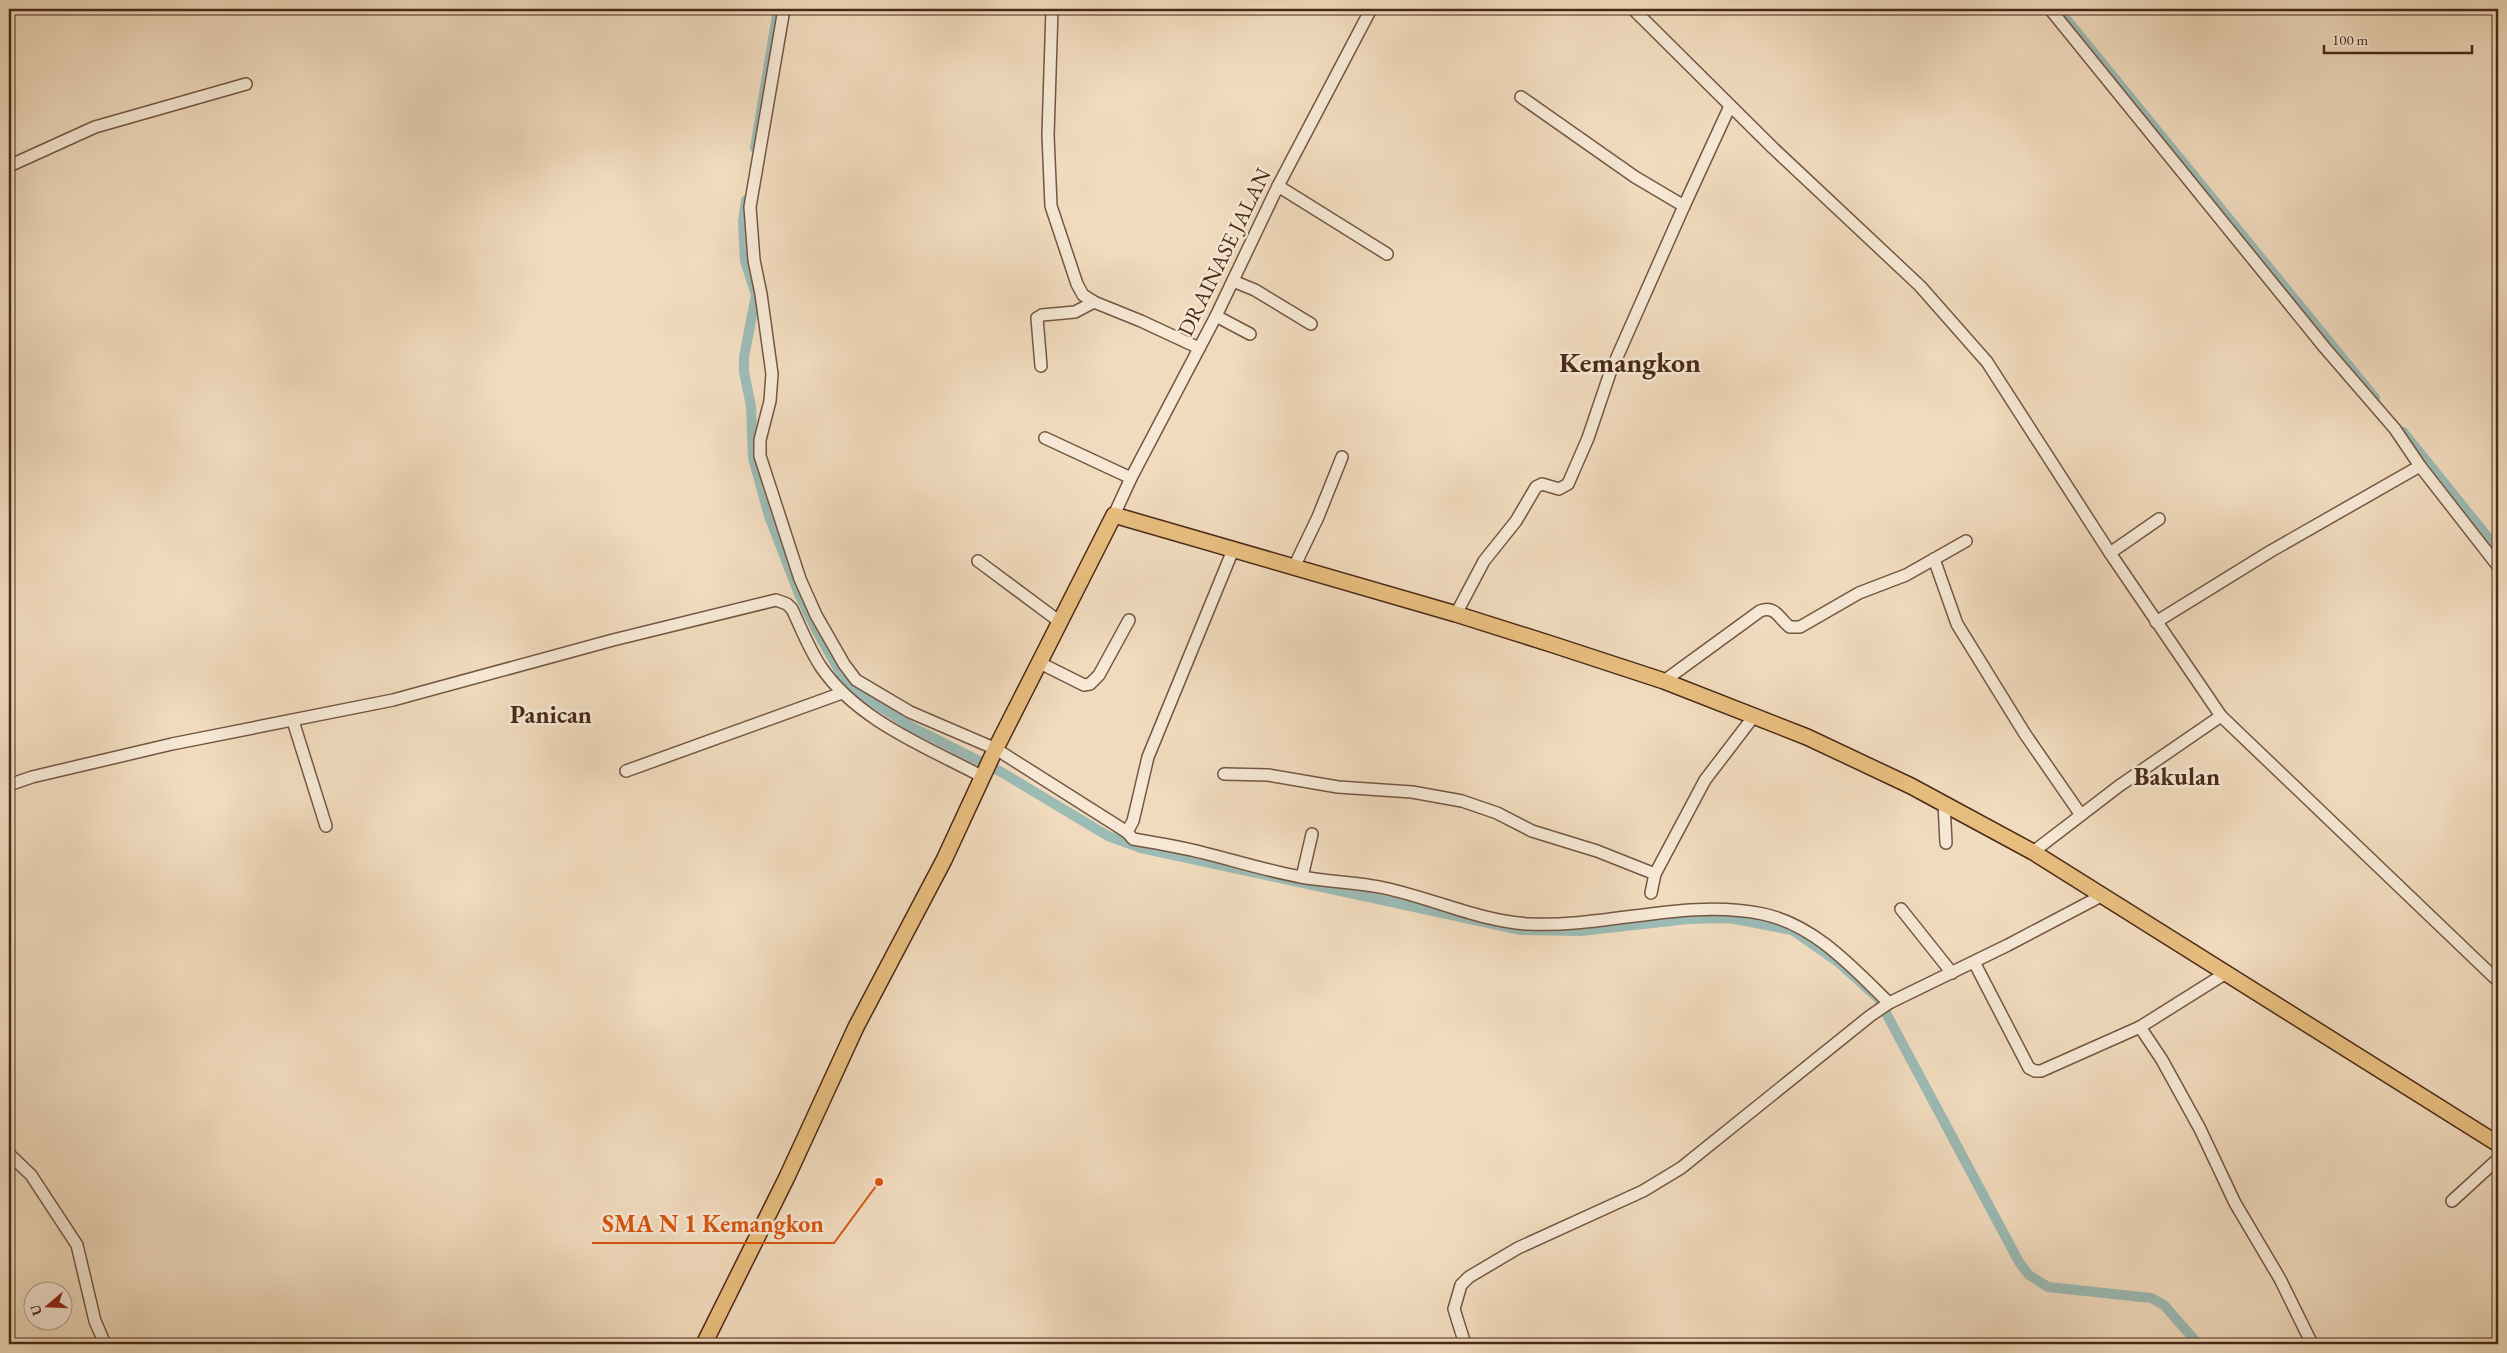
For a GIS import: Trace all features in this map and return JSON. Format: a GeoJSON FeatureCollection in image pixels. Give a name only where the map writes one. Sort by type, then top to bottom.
{"type":"FeatureCollection","features":[{"type":"Feature","properties":{"kind":"main road"},"geometry":{"type":"LineString","coordinates":[[704,1344],[787,1177],[856,1027],[944,860],[995,751],[1114,515],[1456,614],[1664,681],[1807,737],[1944,803],[2033,852],[2498,1144]]}},
{"type":"Feature","properties":{"kind":"street"},"geometry":{"type":"LineString","coordinates":[[784,9],[750,207],[754,260],[761,294],[772,374],[770,401],[760,440],[760,456],[800,579],[816,614],[844,664],[856,680],[919,716],[995,751],[1127,832],[1133,839],[1203,853],[1302,877],[1384,888],[1491,918],[1526,924],[1614,920],[1660,913],[1722,908],[1764,914],[1785,921],[1828,947],[1885,1006]]}},
{"type":"Feature","properties":{"kind":"street"},"geometry":{"type":"LineString","coordinates":[[1052,9],[1048,135],[1051,206],[1077,284],[1083,295],[1094,302],[1141,320],[1199,348]]}},
{"type":"Feature","properties":{"kind":"street","name":"DRAINASE JALAN"},"geometry":{"type":"LineString","coordinates":[[1114,515],[1130,478],[1216,316],[1278,186],[1371,9]]}},
{"type":"Feature","properties":{"kind":"street"},"geometry":{"type":"LineString","coordinates":[[1633,9],[1730,106],[1920,286],[1987,362],[2110,553],[2221,716],[2498,981]]}},
{"type":"Feature","properties":{"kind":"street"},"geometry":{"type":"LineString","coordinates":[[2050,9],[2319,340],[2396,429],[2420,466],[2498,566]]}},
{"type":"Feature","properties":{"kind":"street"},"geometry":{"type":"LineString","coordinates":[[9,166],[95,127],[246,84]]}},
{"type":"Feature","properties":{"kind":"street"},"geometry":{"type":"LineString","coordinates":[[1521,97],[1635,177],[1684,206]]}},
{"type":"Feature","properties":{"kind":"street"},"geometry":{"type":"LineString","coordinates":[[1456,614],[1484,561],[1516,521],[1536,487],[1542,484],[1559,489],[1568,484],[1588,438],[1610,373],[1730,106]]}},
{"type":"Feature","properties":{"kind":"street"},"geometry":{"type":"LineString","coordinates":[[1278,186],[1387,254]]}},
{"type":"Feature","properties":{"kind":"street"},"geometry":{"type":"LineString","coordinates":[[1233,281],[1255,290],[1311,324]]}},
{"type":"Feature","properties":{"kind":"street"},"geometry":{"type":"LineString","coordinates":[[1042,366],[1037,318],[1042,315],[1075,312],[1094,302]]}},
{"type":"Feature","properties":{"kind":"street"},"geometry":{"type":"LineString","coordinates":[[1216,316],[1250,334]]}},
{"type":"Feature","properties":{"kind":"street"},"geometry":{"type":"LineString","coordinates":[[1045,438],[1130,478]]}},
{"type":"Feature","properties":{"kind":"street"},"geometry":{"type":"LineString","coordinates":[[1294,567],[1318,517],[1342,458]]}},
{"type":"Feature","properties":{"kind":"street"},"geometry":{"type":"LineString","coordinates":[[2156,622],[2270,552],[2420,466]]}},
{"type":"Feature","properties":{"kind":"street"},"geometry":{"type":"LineString","coordinates":[[2110,553],[2159,519]]}},
{"type":"Feature","properties":{"kind":"street"},"geometry":{"type":"LineString","coordinates":[[1664,681],[1760,611],[1766,609],[1774,610],[1790,627],[1800,627],[1859,593],[1906,575],[1966,541]]}},
{"type":"Feature","properties":{"kind":"street"},"geometry":{"type":"LineString","coordinates":[[1127,832],[1133,821],[1148,758],[1233,550]]}},
{"type":"Feature","properties":{"kind":"street"},"geometry":{"type":"LineString","coordinates":[[1934,559],[1953,614],[1967,642],[2025,734],[2081,815]]}},
{"type":"Feature","properties":{"kind":"street"},"geometry":{"type":"LineString","coordinates":[[978,561],[1060,622]]}},
{"type":"Feature","properties":{"kind":"street"},"geometry":{"type":"LineString","coordinates":[[9,785],[172,744],[394,700],[613,640],[776,600],[787,604],[792,609],[821,666],[842,693],[873,717],[983,777]]}},
{"type":"Feature","properties":{"kind":"street"},"geometry":{"type":"LineString","coordinates":[[1040,663],[1084,685],[1090,684],[1099,675],[1129,620]]}},
{"type":"Feature","properties":{"kind":"street"},"geometry":{"type":"LineString","coordinates":[[626,771],[842,693]]}},
{"type":"Feature","properties":{"kind":"street"},"geometry":{"type":"LineString","coordinates":[[1651,893],[1655,874],[1705,780],[1754,716]]}},
{"type":"Feature","properties":{"kind":"street"},"geometry":{"type":"LineString","coordinates":[[2033,852],[2081,815],[2221,716]]}},
{"type":"Feature","properties":{"kind":"street"},"geometry":{"type":"LineString","coordinates":[[293,721],[326,826]]}},
{"type":"Feature","properties":{"kind":"street"},"geometry":{"type":"LineString","coordinates":[[1224,774],[1268,775],[1338,787],[1412,792],[1462,801],[1497,813],[1532,830],[1597,851],[1655,874]]}},
{"type":"Feature","properties":{"kind":"street"},"geometry":{"type":"LineString","coordinates":[[1944,803],[1946,843]]}},
{"type":"Feature","properties":{"kind":"street"},"geometry":{"type":"LineString","coordinates":[[1302,877],[1312,834]]}},
{"type":"Feature","properties":{"kind":"street"},"geometry":{"type":"LineString","coordinates":[[1465,1344],[1454,1309],[1461,1285],[1469,1277],[1518,1248],[1643,1191],[1681,1168],[1885,1006],[2103,895]]}},
{"type":"Feature","properties":{"kind":"street"},"geometry":{"type":"LineString","coordinates":[[1901,908],[1952,973]]}},
{"type":"Feature","properties":{"kind":"street"},"geometry":{"type":"LineString","coordinates":[[1974,962],[2029,1068],[2035,1071],[2041,1071],[2140,1026],[2226,973]]}},
{"type":"Feature","properties":{"kind":"street"},"geometry":{"type":"LineString","coordinates":[[2140,1026],[2162,1060],[2200,1130],[2235,1203],[2280,1278],[2312,1344]]}},
{"type":"Feature","properties":{"kind":"street"},"geometry":{"type":"LineString","coordinates":[[9,1154],[31,1175],[77,1245],[95,1321],[105,1344]]}},
{"type":"Feature","properties":{"kind":"street"},"geometry":{"type":"LineString","coordinates":[[2452,1202],[2498,1159]]}},
{"type":"Feature","properties":{"kind":"waterway"},"geometry":{"type":"LineString","coordinates":[[755,148],[778,9]]}},
{"type":"Feature","properties":{"kind":"waterway"},"geometry":{"type":"LineString","coordinates":[[2058,9],[2375,398]]}},
{"type":"Feature","properties":{"kind":"waterway"},"geometry":{"type":"LineString","coordinates":[[746,200],[743,221],[745,261],[756,295],[744,357],[744,372],[751,406],[753,458],[769,516],[799,594],[844,679],[865,697],[910,726],[1003,773],[1108,836],[1141,848],[1521,930],[1581,931],[1688,919],[1729,918],[1792,930],[1838,962],[1878,998],[2019,1262],[2029,1275],[2048,1287],[2151,1298],[2164,1305],[2198,1344]]}},
{"type":"Feature","properties":{"kind":"waterway"},"geometry":{"type":"LineString","coordinates":[[2403,432],[2498,550]]}},
{"type":"Feature","properties":{"kind":"place","name":"SMA N 1 Kemangkon"},"geometry":{"type":"Point","coordinates":[879,1182]}},
{"type":"Feature","properties":{"kind":"district","name":"Kemangkon"},"geometry":{"type":"Point","coordinates":[1630,362]}},
{"type":"Feature","properties":{"kind":"district","name":"Panican"},"geometry":{"type":"Point","coordinates":[551,714]}},
{"type":"Feature","properties":{"kind":"district","name":"Bakulan"},"geometry":{"type":"Point","coordinates":[2177,776]}}]}
